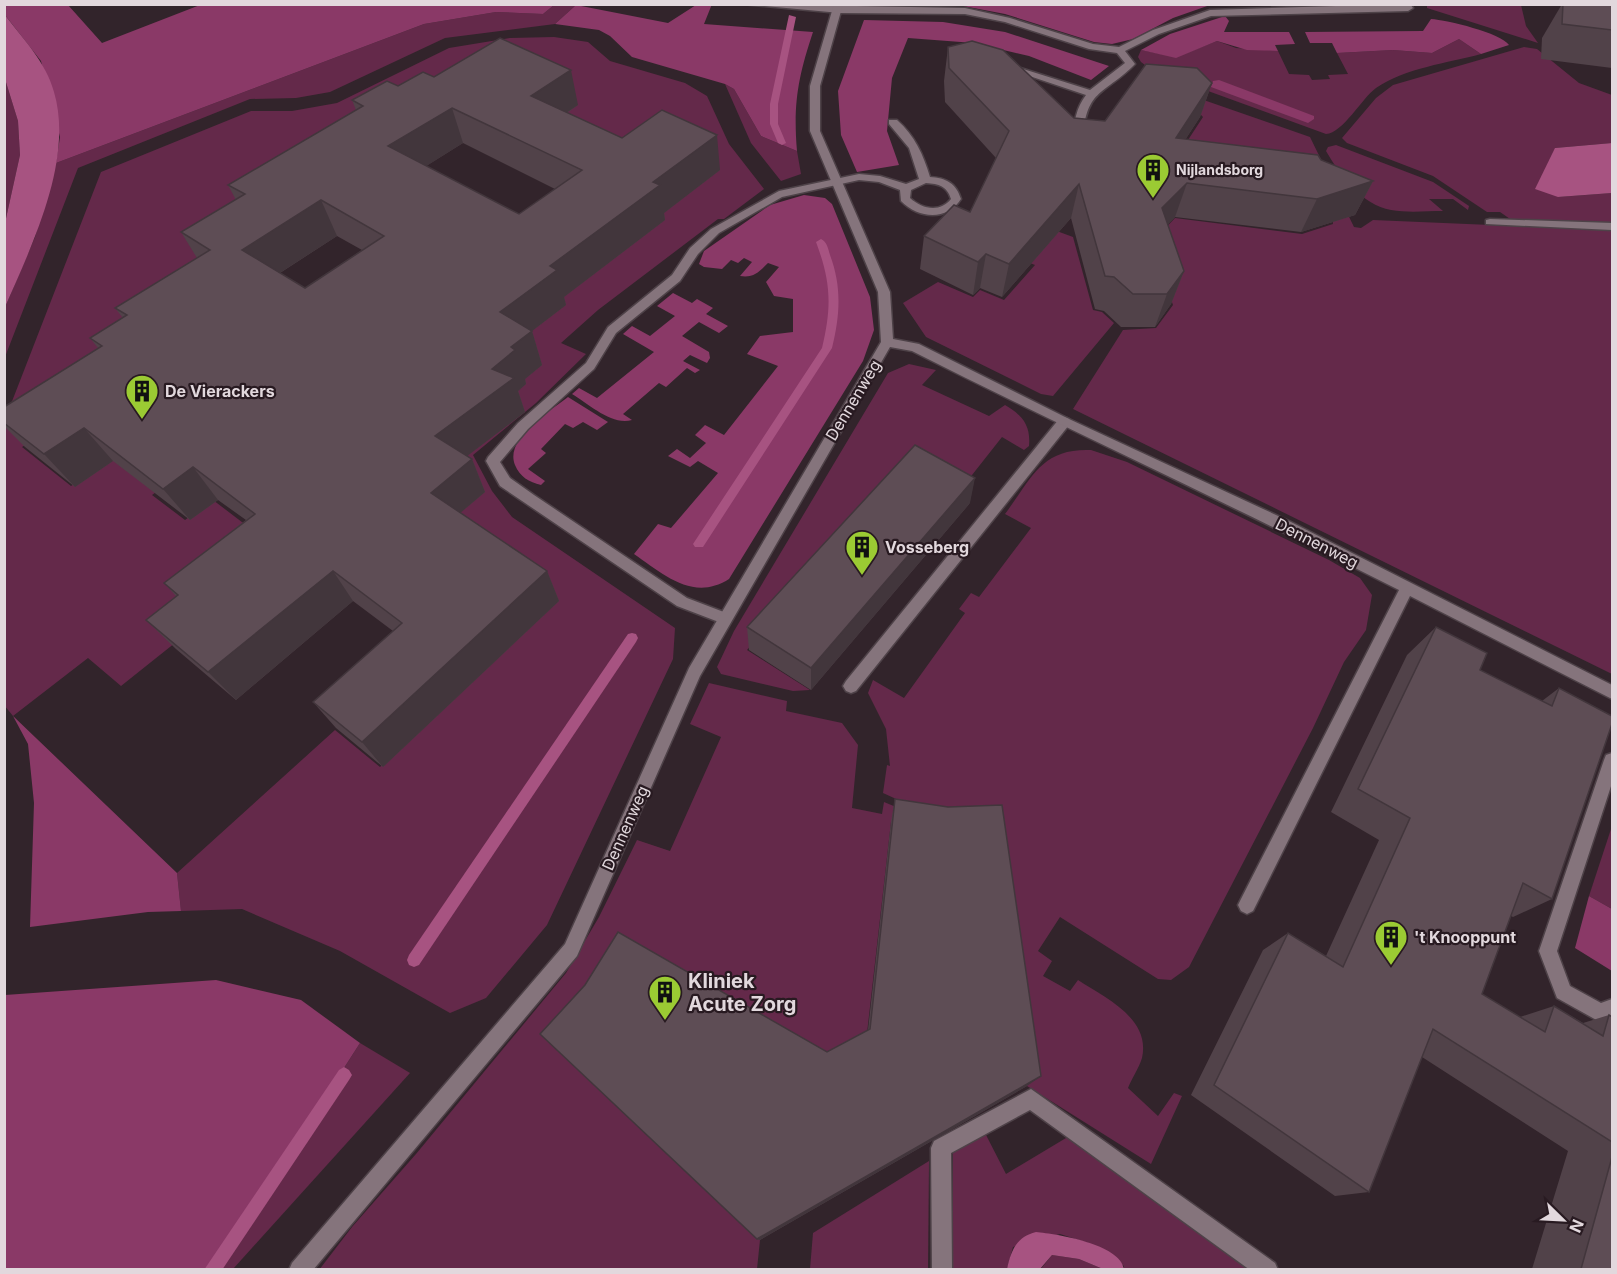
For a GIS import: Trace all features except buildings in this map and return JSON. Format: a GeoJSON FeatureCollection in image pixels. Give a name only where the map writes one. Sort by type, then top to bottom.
{"type":"FeatureCollection","features":[{"type":"Feature","properties":{"kind":"street"},"geometry":{"type":"LineString","coordinates":[[746,4],[965,11],[1007,20],[1092,47],[1120,50],[1156,32],[1210,13],[1407,8],[1405,4]]}},
{"type":"Feature","properties":{"kind":"street","name":"Dennenweg"},"geometry":{"type":"LineString","coordinates":[[298,1269],[571,950],[694,673],[887,342],[884,292],[815,131],[815,86],[839,7]]}},
{"type":"Feature","properties":{"kind":"street"},"geometry":{"type":"LineString","coordinates":[[1078,147],[1078,117],[1090,93],[1130,64],[1120,50]]}},
{"type":"Feature","properties":{"kind":"street"},"geometry":{"type":"LineString","coordinates":[[1011,68],[1090,93]]}},
{"type":"Feature","properties":{"kind":"street"},"geometry":{"type":"LineString","coordinates":[[893,122],[908,135],[917,150],[925,180]]}},
{"type":"Feature","properties":{"kind":"street"},"geometry":{"type":"LineString","coordinates":[[724,618],[682,602],[528,499],[505,482],[493,460],[523,426],[590,366],[612,330],[676,278],[694,251],[715,231],[779,194],[860,177],[880,179],[906,188],[925,180],[941,181],[953,189],[956,194],[954,203],[941,211],[923,211],[915,208],[905,199],[906,188]]}},
{"type":"Feature","properties":{"kind":"street"},"geometry":{"type":"LineString","coordinates":[[1490,222],[1612,227]]}},
{"type":"Feature","properties":{"kind":"street","name":"Dennenweg"},"geometry":{"type":"LineString","coordinates":[[887,342],[915,347],[1064,422],[1284,525],[1612,692]]}},
{"type":"Feature","properties":{"kind":"street"},"geometry":{"type":"LineString","coordinates":[[851,686],[1064,422]]}},
{"type":"Feature","properties":{"kind":"street"},"geometry":{"type":"LineString","coordinates":[[1247,905],[1407,588]]}},
{"type":"Feature","properties":{"kind":"street"},"geometry":{"type":"LineString","coordinates":[[1612,760],[1548,951],[1563,992],[1599,1013],[1612,1008]]}},
{"type":"Feature","properties":{"kind":"street"},"geometry":{"type":"LineString","coordinates":[[942,1269],[941,1148],[1031,1099],[1269,1269]]}},
{"type":"Feature","properties":{"kind":"shaded area"},"geometry":{"type":"Polygon","coordinates":[[[712,4],[704,24],[813,32],[796,105],[797,151],[761,136],[734,89],[725,84],[632,57],[610,36],[599,30],[555,24],[576,5],[668,23],[696,5],[712,4]]]}},
{"type":"Feature","properties":{"kind":"shaded area"},"geometry":{"type":"Polygon","coordinates":[[[1427,4],[1521,5],[1526,26],[1538,43],[1427,8],[1427,4]]]}},
{"type":"Feature","properties":{"kind":"shaded area"},"geometry":{"type":"Polygon","coordinates":[[[5,5],[68,5],[102,43],[200,5],[554,5],[543,14],[496,12],[424,24],[56,163],[60,137],[41,61],[5,15],[5,5]]]}},
{"type":"Feature","properties":{"kind":"shaded area"},"geometry":{"type":"Polygon","coordinates":[[[554,5],[576,5],[555,24],[445,38],[330,92],[296,98],[250,99],[78,168],[5,357],[5,307],[35,237],[56,163],[424,24],[496,12],[543,14],[554,5]]]}},
{"type":"Feature","properties":{"kind":"shaded area"},"geometry":{"type":"Polygon","coordinates":[[[958,5],[1210,5],[1173,18],[1133,39],[1112,44],[1094,42],[1005,14],[958,5]]]}},
{"type":"Feature","properties":{"kind":"shaded area"},"geometry":{"type":"Polygon","coordinates":[[[5,15],[46,71],[54,92],[59,118],[59,146],[47,202],[38,230],[5,307],[5,223],[20,155],[18,121],[5,79],[5,15]]]}},
{"type":"Feature","properties":{"kind":"shaded area"},"geometry":{"type":"Polygon","coordinates":[[[1225,16],[1229,21],[1224,32],[1289,32],[1295,44],[1275,45],[1278,51],[1247,50],[1217,41],[1176,58],[1141,50],[1170,34],[1225,16]]]}},
{"type":"Feature","properties":{"kind":"shaded area"},"geometry":{"type":"Polygon","coordinates":[[[1431,19],[1485,32],[1504,40],[1509,45],[1481,54],[1459,39],[1432,53],[1393,50],[1337,53],[1332,43],[1310,43],[1305,32],[1423,31],[1431,19]]]}},
{"type":"Feature","properties":{"kind":"shaded area"},"geometry":{"type":"Polygon","coordinates":[[[864,20],[943,22],[1005,32],[1109,66],[1091,80],[1029,56],[974,43],[908,38],[892,78],[887,131],[899,165],[857,172],[841,135],[838,91],[864,20]]]}},
{"type":"Feature","properties":{"kind":"shaded area"},"geometry":{"type":"Polygon","coordinates":[[[554,37],[588,42],[610,61],[685,83],[707,96],[729,144],[764,189],[724,219],[718,219],[598,310],[561,343],[586,354],[536,403],[473,455],[492,491],[512,517],[675,628],[673,659],[547,925],[486,998],[450,1013],[340,951],[242,909],[181,911],[177,873],[335,730],[380,767],[554,601],[478,550],[424,453],[509,347],[558,301],[641,162],[507,73],[125,380],[22,447],[71,486],[111,459],[181,474],[152,495],[185,520],[213,500],[268,542],[200,623],[121,686],[88,658],[13,716],[4,705],[4,422],[101,172],[251,111],[292,111],[337,103],[449,48],[510,38],[554,37]]]}},
{"type":"Feature","properties":{"kind":"shaded area"},"geometry":{"type":"Polygon","coordinates":[[[1459,39],[1481,54],[1413,71],[1387,81],[1371,93],[1346,122],[1326,134],[1153,71],[1138,57],[1141,50],[1176,57],[1217,41],[1236,48],[1278,51],[1289,74],[1309,75],[1312,80],[1330,79],[1328,75],[1348,74],[1337,53],[1393,50],[1432,53],[1459,39]]]}},
{"type":"Feature","properties":{"kind":"shaded area"},"geometry":{"type":"Polygon","coordinates":[[[1524,47],[1537,49],[1579,83],[1612,95],[1612,143],[1555,148],[1558,197],[1612,193],[1612,223],[1513,221],[1500,212],[1487,212],[1433,176],[1347,143],[1342,138],[1376,98],[1393,85],[1524,47]]]}},
{"type":"Feature","properties":{"kind":"shaded area"},"geometry":{"type":"Polygon","coordinates":[[[5,79],[18,121],[20,155],[5,223],[5,79]]]}},
{"type":"Feature","properties":{"kind":"shaded area"},"geometry":{"type":"Polygon","coordinates":[[[1219,80],[1314,116],[1314,119],[1308,123],[1211,87],[1213,81],[1219,80]]]}},
{"type":"Feature","properties":{"kind":"shaded area"},"geometry":{"type":"Polygon","coordinates":[[[1149,81],[1310,137],[1354,227],[1361,228],[1373,220],[1612,230],[1612,674],[1073,409],[1123,330],[1156,328],[1173,305],[1152,242],[1175,218],[1302,234],[1333,224],[1331,204],[1171,166],[1203,117],[1187,100],[1149,81]]]}},
{"type":"Feature","properties":{"kind":"shaded area"},"geometry":{"type":"Polygon","coordinates":[[[725,84],[734,89],[761,136],[797,151],[801,174],[781,181],[751,143],[725,84]]]}},
{"type":"Feature","properties":{"kind":"shaded area"},"geometry":{"type":"Polygon","coordinates":[[[1612,143],[1612,193],[1558,197],[1535,189],[1555,148],[1612,143]]]}},
{"type":"Feature","properties":{"kind":"shaded area"},"geometry":{"type":"Polygon","coordinates":[[[1336,145],[1433,182],[1469,206],[1468,210],[1453,199],[1429,199],[1443,211],[1404,211],[1380,207],[1353,188],[1338,170],[1326,151],[1328,147],[1336,145]]]}},
{"type":"Feature","properties":{"kind":"shaded area"},"geometry":{"type":"Polygon","coordinates":[[[804,195],[825,198],[832,204],[870,297],[874,330],[863,361],[729,579],[703,588],[679,583],[634,554],[658,524],[671,528],[718,473],[698,461],[690,467],[668,456],[677,449],[690,458],[706,443],[695,435],[705,425],[724,435],[778,366],[747,354],[760,336],[793,332],[793,299],[774,296],[766,282],[779,267],[768,263],[756,274],[740,276],[752,262],[744,258],[738,263],[731,260],[722,269],[704,267],[699,264],[704,251],[770,205],[804,195]]]}},
{"type":"Feature","properties":{"kind":"shaded area"},"geometry":{"type":"Polygon","coordinates":[[[997,209],[1073,237],[1093,310],[1102,312],[1114,323],[1053,396],[1041,394],[926,337],[903,303],[938,282],[973,297],[980,290],[1004,300],[1035,265],[972,239],[997,209]]]}},
{"type":"Feature","properties":{"kind":"shaded area"},"geometry":{"type":"Polygon","coordinates":[[[673,293],[692,303],[697,299],[713,308],[706,314],[728,326],[719,333],[699,322],[682,336],[709,352],[710,358],[707,363],[690,355],[683,361],[700,370],[695,373],[687,368],[666,387],[659,383],[623,414],[632,420],[624,421],[609,417],[572,394],[579,388],[597,398],[654,352],[623,334],[632,326],[650,336],[675,316],[657,306],[673,293]]]}},
{"type":"Feature","properties":{"kind":"shaded area"},"geometry":{"type":"Polygon","coordinates":[[[909,364],[936,370],[922,385],[989,416],[1005,405],[1011,409],[1027,426],[1029,446],[1024,450],[1002,437],[961,489],[908,469],[747,650],[810,690],[793,691],[721,674],[717,667],[734,631],[888,373],[909,364]]]}},
{"type":"Feature","properties":{"kind":"shaded area"},"geometry":{"type":"Polygon","coordinates":[[[568,397],[608,422],[597,430],[583,422],[573,428],[565,424],[541,449],[546,453],[528,469],[545,481],[541,485],[522,476],[517,469],[513,455],[516,445],[531,426],[568,397]]]}},
{"type":"Feature","properties":{"kind":"shaded area"},"geometry":{"type":"Polygon","coordinates":[[[1091,450],[1127,462],[1329,560],[1360,578],[1372,595],[1366,630],[1344,662],[1313,728],[1189,967],[1171,980],[1158,979],[1060,917],[1038,951],[1052,961],[1043,976],[1070,991],[1078,980],[1123,1010],[1133,1020],[1143,1044],[1142,1058],[1128,1088],[1158,1116],[1174,1093],[1182,1096],[1151,1164],[1027,1086],[993,828],[891,822],[866,1042],[760,1240],[757,1269],[319,1270],[352,1227],[416,1154],[566,973],[599,917],[637,840],[670,851],[721,737],[690,724],[709,683],[787,701],[786,711],[842,723],[858,745],[852,808],[882,814],[884,802],[913,814],[916,808],[883,793],[887,765],[890,766],[886,729],[868,693],[873,680],[904,698],[965,613],[959,609],[971,593],[979,597],[1031,528],[1005,514],[1031,477],[1049,460],[1060,454],[1091,450]]]}},
{"type":"Feature","properties":{"kind":"shaded area"},"geometry":{"type":"Polygon","coordinates":[[[13,716],[177,873],[181,911],[148,912],[30,927],[34,803],[28,744],[13,716]]]}},
{"type":"Feature","properties":{"kind":"shaded area"},"geometry":{"type":"Polygon","coordinates":[[[1612,826],[1612,909],[1589,896],[1612,826]]]}},
{"type":"Feature","properties":{"kind":"shaded area"},"geometry":{"type":"Polygon","coordinates":[[[1589,896],[1612,909],[1612,971],[1575,948],[1589,896]]]}},
{"type":"Feature","properties":{"kind":"shaded area"},"geometry":{"type":"Polygon","coordinates":[[[216,980],[301,1000],[360,1043],[215,1269],[5,1269],[5,995],[216,980]]]}},
{"type":"Feature","properties":{"kind":"shaded area"},"geometry":{"type":"Polygon","coordinates":[[[360,1043],[410,1073],[233,1269],[215,1270],[360,1043]]]}},
{"type":"Feature","properties":{"kind":"shaded area"},"geometry":{"type":"Polygon","coordinates":[[[985,1133],[1006,1174],[1071,1135],[1254,1269],[1124,1269],[1124,1266],[1088,1243],[1060,1234],[1013,1247],[1007,1269],[953,1270],[953,1150],[985,1133]]]}},
{"type":"Feature","properties":{"kind":"shaded area"},"geometry":{"type":"Polygon","coordinates":[[[929,1161],[928,1269],[810,1269],[813,1233],[929,1161]]]}},
{"type":"Feature","properties":{"kind":"shaded area"},"geometry":{"type":"Polygon","coordinates":[[[1036,1232],[1072,1238],[1100,1247],[1120,1260],[1124,1269],[1103,1269],[1079,1259],[1052,1255],[1040,1269],[1007,1269],[1010,1256],[1019,1241],[1036,1232]]]}},
{"type":"Feature","properties":{"kind":"shaded area"},"geometry":{"type":"Polygon","coordinates":[[[1052,1255],[1079,1259],[1103,1269],[1040,1270],[1052,1255]]]}},
{"type":"Feature","properties":{"kind":"waterway"},"geometry":{"type":"LineString","coordinates":[[782,143],[774,124],[774,104],[792,17]]}},
{"type":"Feature","properties":{"kind":"waterway"},"geometry":{"type":"LineString","coordinates":[[699,544],[827,348],[834,318],[835,295],[831,271],[821,242]]}},
{"type":"Feature","properties":{"kind":"waterway"},"geometry":{"type":"LineString","coordinates":[[414,960],[632,638]]}},
{"type":"Feature","properties":{"kind":"waterway"},"geometry":{"type":"LineString","coordinates":[[212,1270],[344,1075]]}},
{"type":"Feature","properties":{"kind":"place","name":"Nijlandsborg"},"geometry":{"type":"Point","coordinates":[1153,199]}},
{"type":"Feature","properties":{"kind":"place","name":"De Vierackers"},"geometry":{"type":"Point","coordinates":[142,420]}},
{"type":"Feature","properties":{"kind":"place","name":"Vosseberg"},"geometry":{"type":"Point","coordinates":[862,576]}},
{"type":"Feature","properties":{"kind":"place","name":"'t Knooppunt"},"geometry":{"type":"Point","coordinates":[1391,966]}},
{"type":"Feature","properties":{"kind":"place","name":"Kliniek Acute Zorg"},"geometry":{"type":"Point","coordinates":[665,1021]}}]}
